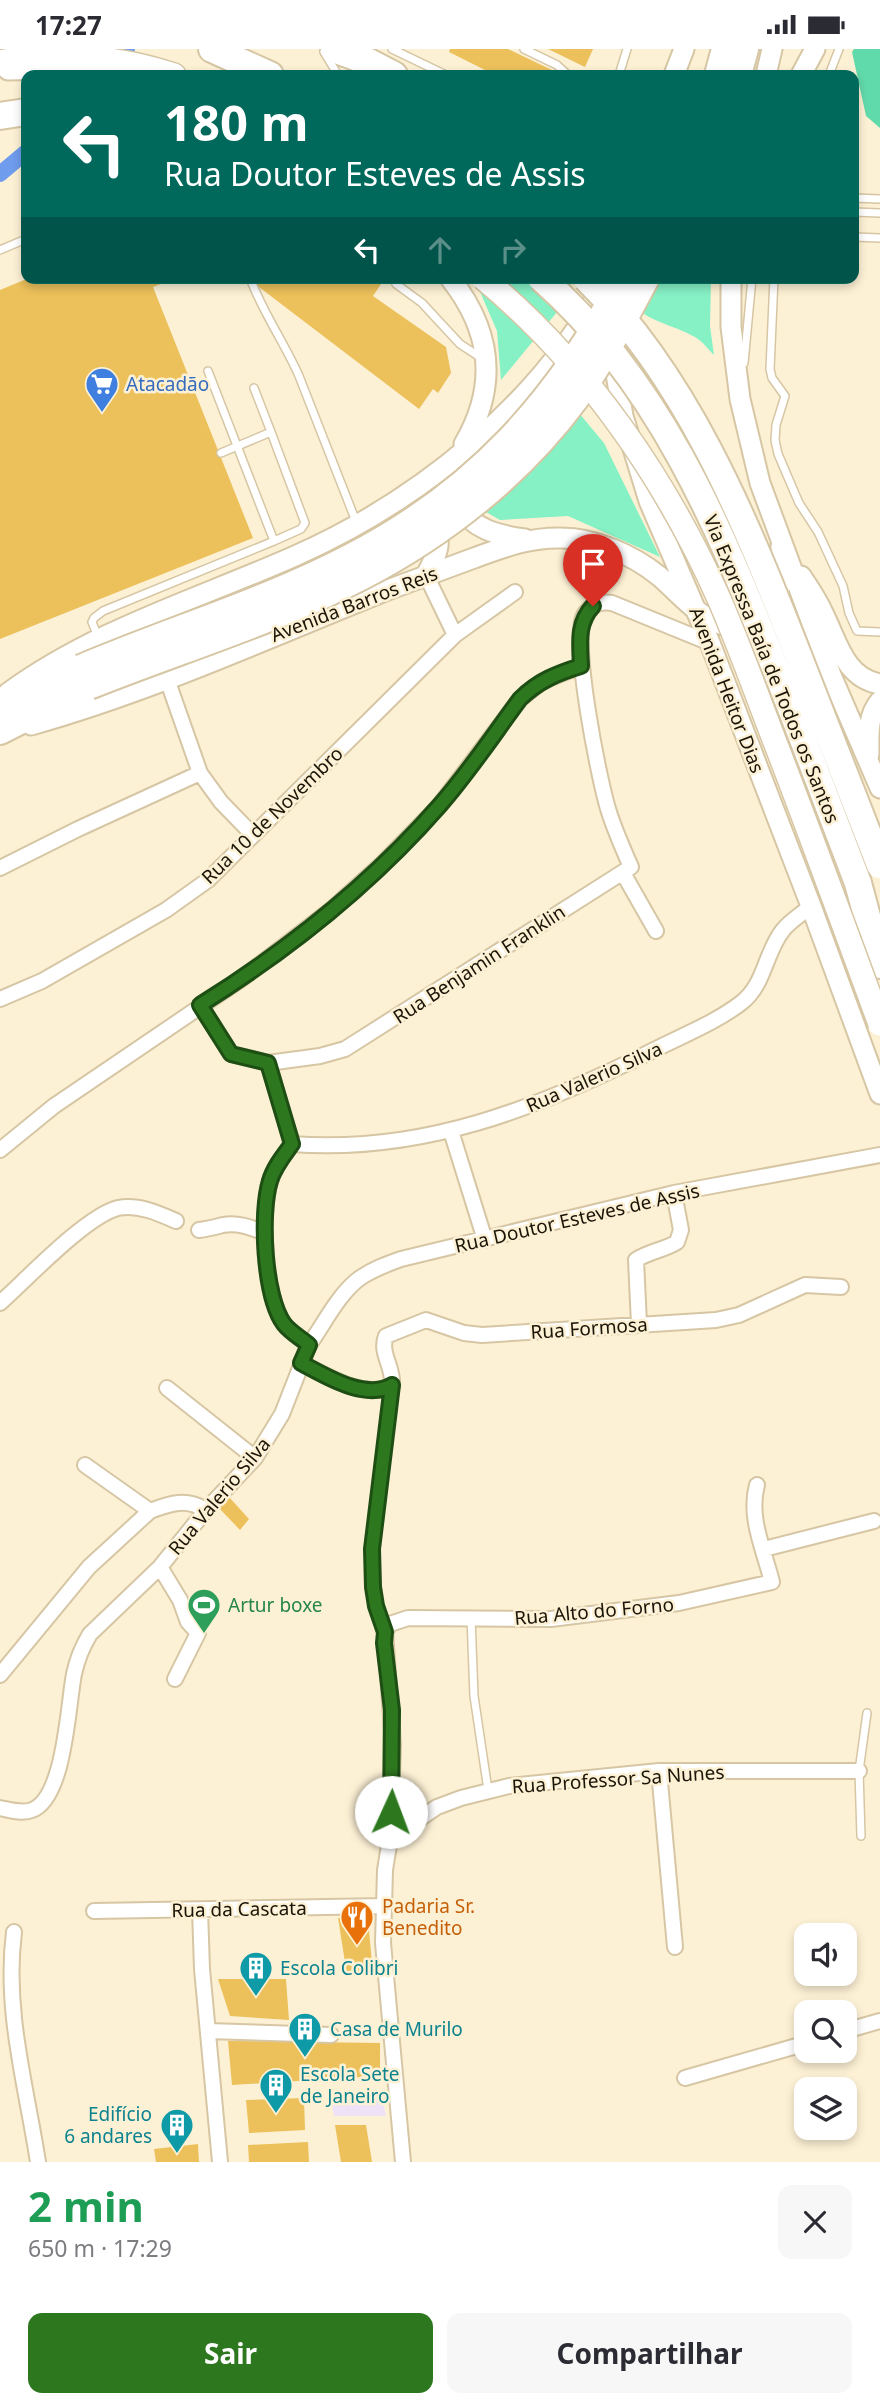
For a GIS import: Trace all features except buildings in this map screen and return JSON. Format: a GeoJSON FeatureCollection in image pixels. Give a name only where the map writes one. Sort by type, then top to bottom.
{"type":"FeatureCollection","features":[{"type":"Feature","properties":{"kind":"highway"},"geometry":{"type":"LineString","coordinates":[[212,49],[259,70]]}},
{"type":"Feature","properties":{"kind":"highway"},"geometry":{"type":"LineString","coordinates":[[334,49],[384,70]]}},
{"type":"Feature","properties":{"kind":"highway"},"geometry":{"type":"LineString","coordinates":[[719,70],[725,49]]}},
{"type":"Feature","properties":{"kind":"highway"},"geometry":{"type":"LineString","coordinates":[[739,70],[745,49]]}},
{"type":"Feature","properties":{"kind":"highway"},"geometry":{"type":"LineString","coordinates":[[0,116],[21,113]]}},
{"type":"Feature","properties":{"kind":"highway","name":"Via Expressa Baía de Todos os Santos"},"geometry":{"type":"LineString","coordinates":[[547,284],[577,313],[621,365],[651,407],[702,496],[754,614],[880,939]]}},
{"type":"Feature","properties":{"kind":"highway","name":"Via Expressa Baía de Todos os Santos"},"geometry":{"type":"LineString","coordinates":[[591,284],[645,348],[712,458],[767,576],[880,865]]}},
{"type":"Feature","properties":{"kind":"highway"},"geometry":{"type":"LineString","coordinates":[[85,677],[317,573],[395,533],[435,506],[477,473],[537,411],[598,325],[621,284]]}},
{"type":"Feature","properties":{"kind":"highway"},"geometry":{"type":"LineString","coordinates":[[0,705],[257,621],[359,577],[403,553],[491,490],[576,398],[613,340],[643,284]]}},
{"type":"Feature","properties":{"kind":"highway","name":"Avenida Barros Reis"},"geometry":{"type":"LineString","coordinates":[[0,732],[85,677]]}},
{"type":"Feature","properties":{"kind":"highway"},"geometry":{"type":"LineString","coordinates":[[858,883],[880,965]]}},
{"type":"Feature","properties":{"kind":"main road"},"geometry":{"type":"LineString","coordinates":[[767,70],[772,49]]}},
{"type":"Feature","properties":{"kind":"main road"},"geometry":{"type":"LineString","coordinates":[[804,70],[815,49]]}},
{"type":"Feature","properties":{"kind":"main road"},"geometry":{"type":"LineString","coordinates":[[676,70],[683,52]]}},
{"type":"Feature","properties":{"kind":"main road"},"geometry":{"type":"LineString","coordinates":[[683,52],[685,70]]}},
{"type":"Feature","properties":{"kind":"main road"},"geometry":{"type":"LineString","coordinates":[[0,62],[76,57],[126,62],[156,70]]}},
{"type":"Feature","properties":{"kind":"main road"},"geometry":{"type":"LineString","coordinates":[[39,70],[64,70]]}},
{"type":"Feature","properties":{"kind":"main road"},"geometry":{"type":"LineString","coordinates":[[0,72],[21,71]]}},
{"type":"Feature","properties":{"kind":"main road"},"geometry":{"type":"LineString","coordinates":[[454,284],[470,307],[481,336],[486,361],[486,386],[477,422],[456,458],[451,478],[452,494],[466,516],[488,532],[526,540]]}},
{"type":"Feature","properties":{"kind":"main road"},"geometry":{"type":"LineString","coordinates":[[489,284],[555,347],[608,409],[634,446],[691,542],[720,601],[751,680],[880,1024]]}},
{"type":"Feature","properties":{"kind":"main road"},"geometry":{"type":"LineString","coordinates":[[0,698],[50,664],[99,639],[294,557],[358,526],[397,502],[456,458],[523,395],[572,337],[604,284]]}},
{"type":"Feature","properties":{"kind":"main road","name":"Avenida Heitor Dias"},"geometry":{"type":"LineString","coordinates":[[607,284],[610,339],[623,416],[649,501],[710,643],[880,1094]]}},
{"type":"Feature","properties":{"kind":"main road"},"geometry":{"type":"LineString","coordinates":[[731,284],[731,327],[740,399],[760,483],[781,547],[843,704],[875,761]]}},
{"type":"Feature","properties":{"kind":"main road"},"geometry":{"type":"LineString","coordinates":[[397,502],[427,514],[438,534],[440,545],[426,575]]}},
{"type":"Feature","properties":{"kind":"main road","name":"Avenida Barros Reis"},"geometry":{"type":"LineString","coordinates":[[0,732],[56,718],[167,679],[426,575],[526,540],[572,538],[619,552],[659,576],[696,612]]}},
{"type":"Feature","properties":{"kind":"main road"},"geometry":{"type":"LineString","coordinates":[[696,612],[732,628],[745,628],[770,614],[778,598],[781,582],[781,547]]}},
{"type":"Feature","properties":{"kind":"main road"},"geometry":{"type":"LineString","coordinates":[[781,547],[814,594],[845,662],[856,674],[880,684]]}},
{"type":"Feature","properties":{"kind":"main road"},"geometry":{"type":"LineString","coordinates":[[749,745],[756,713],[766,696],[777,688],[792,683],[806,683],[822,688],[843,704]]}},
{"type":"Feature","properties":{"kind":"main road"},"geometry":{"type":"LineString","coordinates":[[880,701],[869,725],[880,788]]}},
{"type":"Feature","properties":{"kind":"street"},"geometry":{"type":"LineString","coordinates":[[426,575],[455,635]]}},
{"type":"Feature","properties":{"kind":"street","name":"Rua 10 de Novembro"},"geometry":{"type":"LineString","coordinates":[[0,999],[42,981],[166,910],[208,880],[455,635],[515,592]]}},
{"type":"Feature","properties":{"kind":"street"},"geometry":{"type":"LineString","coordinates":[[656,931],[623,873],[631,867],[608,810],[581,666],[580,631],[584,615],[603,601],[630,609],[710,643]]}},
{"type":"Feature","properties":{"kind":"street"},"geometry":{"type":"LineString","coordinates":[[0,1150],[54,1106],[241,979],[331,910],[382,865],[439,806],[531,688],[558,673],[581,666]]}},
{"type":"Feature","properties":{"kind":"street"},"geometry":{"type":"LineString","coordinates":[[167,679],[200,772],[215,795],[253,835]]}},
{"type":"Feature","properties":{"kind":"street"},"geometry":{"type":"LineString","coordinates":[[0,869],[200,772]]}},
{"type":"Feature","properties":{"kind":"street","name":"Rua Benjamin Franklin"},"geometry":{"type":"LineString","coordinates":[[200,1005],[231,1054],[268,1063],[320,1056],[345,1049],[623,873]]}},
{"type":"Feature","properties":{"kind":"street","name":"Rua Valerio Silva"},"geometry":{"type":"LineString","coordinates":[[292,1144],[361,1144],[451,1131],[509,1115],[622,1066],[741,1004],[757,983],[781,932],[811,906]]}},
{"type":"Feature","properties":{"kind":"street"},"geometry":{"type":"LineString","coordinates":[[268,1063],[292,1144],[269,1182],[265,1233],[266,1264],[279,1315],[292,1332],[309,1345]]}},
{"type":"Feature","properties":{"kind":"street"},"geometry":{"type":"LineString","coordinates":[[451,1131],[485,1240]]}},
{"type":"Feature","properties":{"kind":"street","name":"Rua Doutor Esteves de Assis"},"geometry":{"type":"LineString","coordinates":[[309,1345],[358,1279],[401,1259],[674,1193],[880,1156]]}},
{"type":"Feature","properties":{"kind":"street"},"geometry":{"type":"LineString","coordinates":[[639,1324],[636,1260],[677,1242],[681,1230],[674,1193]]}},
{"type":"Feature","properties":{"kind":"street"},"geometry":{"type":"LineString","coordinates":[[0,1303],[75,1235],[119,1208],[137,1207],[176,1221]]}},
{"type":"Feature","properties":{"kind":"street"},"geometry":{"type":"LineString","coordinates":[[199,1230],[225,1224],[245,1225],[265,1233]]}},
{"type":"Feature","properties":{"kind":"street","name":"Rua Formosa"},"geometry":{"type":"LineString","coordinates":[[392,1385],[393,1376],[383,1345],[386,1336],[419,1321],[435,1321],[444,1327],[473,1335],[716,1321],[739,1315],[805,1285],[841,1287]]}},
{"type":"Feature","properties":{"kind":"street","name":"Rua Valerio Silva"},"geometry":{"type":"LineString","coordinates":[[0,1808],[31,1811],[41,1804],[65,1747],[73,1676],[83,1646],[98,1626],[160,1567],[206,1510],[255,1458],[282,1415],[309,1345]]}},
{"type":"Feature","properties":{"kind":"street"},"geometry":{"type":"LineString","coordinates":[[301,1363],[351,1386],[375,1391],[392,1385]]}},
{"type":"Feature","properties":{"kind":"street"},"geometry":{"type":"LineString","coordinates":[[167,1388],[255,1458]]}},
{"type":"Feature","properties":{"kind":"street"},"geometry":{"type":"LineString","coordinates":[[85,1465],[150,1511]]}},
{"type":"Feature","properties":{"kind":"street","name":"Rua Alto do Forno"},"geometry":{"type":"LineString","coordinates":[[385,1632],[390,1624],[408,1618],[562,1618],[679,1603],[772,1582],[754,1513],[753,1498],[757,1485]]}},
{"type":"Feature","properties":{"kind":"street"},"geometry":{"type":"LineString","coordinates":[[0,1675],[89,1567],[150,1511],[169,1504],[187,1502],[206,1510]]}},
{"type":"Feature","properties":{"kind":"street"},"geometry":{"type":"LineString","coordinates":[[764,1549],[874,1521]]}},
{"type":"Feature","properties":{"kind":"street"},"geometry":{"type":"LineString","coordinates":[[160,1567],[180,1600],[188,1622],[198,1633],[175,1679]]}},
{"type":"Feature","properties":{"kind":"street"},"geometry":{"type":"LineString","coordinates":[[385,1632],[393,1745],[390,1839],[385,1870],[386,1988],[403,2162]]}},
{"type":"Feature","properties":{"kind":"street","name":"Rua Professor Sa Nunes"},"geometry":{"type":"LineString","coordinates":[[390,1839],[437,1807],[488,1790],[534,1783],[659,1772],[859,1771]]}},
{"type":"Feature","properties":{"kind":"street"},"geometry":{"type":"LineString","coordinates":[[659,1772],[675,1947]]}},
{"type":"Feature","properties":{"kind":"street","name":"Rua da Cascata"},"geometry":{"type":"LineString","coordinates":[[94,1911],[384,1906]]}},
{"type":"Feature","properties":{"kind":"street"},"geometry":{"type":"LineString","coordinates":[[200,1910],[200,1945],[220,2162]]}},
{"type":"Feature","properties":{"kind":"street"},"geometry":{"type":"LineString","coordinates":[[14,1932],[10,1982],[12,2011],[38,2162]]}},
{"type":"Feature","properties":{"kind":"street"},"geometry":{"type":"LineString","coordinates":[[857,2028],[880,2021]]}},
{"type":"Feature","properties":{"kind":"street"},"geometry":{"type":"LineString","coordinates":[[208,2031],[331,2035]]}},
{"type":"Feature","properties":{"kind":"street"},"geometry":{"type":"LineString","coordinates":[[685,2078],[794,2047]]}},
{"type":"Feature","properties":{"kind":"lane"},"geometry":{"type":"LineString","coordinates":[[323,49],[334,70]]}},
{"type":"Feature","properties":{"kind":"lane"},"geometry":{"type":"LineString","coordinates":[[392,49],[436,70]]}},
{"type":"Feature","properties":{"kind":"lane"},"geometry":{"type":"LineString","coordinates":[[524,49],[562,70]]}},
{"type":"Feature","properties":{"kind":"lane"},"geometry":{"type":"LineString","coordinates":[[620,70],[626,49]]}},
{"type":"Feature","properties":{"kind":"lane"},"geometry":{"type":"LineString","coordinates":[[831,70],[839,49]]}},
{"type":"Feature","properties":{"kind":"lane"},"geometry":{"type":"LineString","coordinates":[[859,198],[880,199]]}},
{"type":"Feature","properties":{"kind":"lane"},"geometry":{"type":"LineString","coordinates":[[859,212],[880,213]]}},
{"type":"Feature","properties":{"kind":"lane"},"geometry":{"type":"LineString","coordinates":[[859,237],[880,238]]}},
{"type":"Feature","properties":{"kind":"lane"},"geometry":{"type":"LineString","coordinates":[[0,250],[21,241]]}},
{"type":"Feature","properties":{"kind":"lane"},"geometry":{"type":"LineString","coordinates":[[253,284],[266,316],[299,376],[358,526]]}},
{"type":"Feature","properties":{"kind":"lane"},"geometry":{"type":"LineString","coordinates":[[396,284],[422,303],[460,344],[486,361]]}},
{"type":"Feature","properties":{"kind":"lane"},"geometry":{"type":"LineString","coordinates":[[740,399],[751,284]]}},
{"type":"Feature","properties":{"kind":"lane"},"geometry":{"type":"LineString","coordinates":[[775,284],[770,369],[772,378],[785,396],[776,425],[776,447],[799,503],[818,533],[843,586],[849,613],[857,631],[880,632]]}},
{"type":"Feature","properties":{"kind":"lane"},"geometry":{"type":"LineString","coordinates":[[208,371],[274,541]]}},
{"type":"Feature","properties":{"kind":"lane"},"geometry":{"type":"LineString","coordinates":[[99,639],[92,622],[98,614],[274,541],[301,529],[305,523],[254,388]]}},
{"type":"Feature","properties":{"kind":"lane"},"geometry":{"type":"LineString","coordinates":[[221,453],[271,432]]}},
{"type":"Feature","properties":{"kind":"lane"},"geometry":{"type":"LineString","coordinates":[[385,1632],[374,1596],[372,1549],[392,1385]]}},
{"type":"Feature","properties":{"kind":"lane"},"geometry":{"type":"LineString","coordinates":[[471,1618],[474,1696],[488,1790]]}},
{"type":"Feature","properties":{"kind":"lane"},"geometry":{"type":"LineString","coordinates":[[861,1836],[859,1771],[867,1713]]}},
{"type":"Feature","properties":{"kind":"shaded area"},"geometry":{"type":"Polygon","coordinates":[[[382,2096],[386,2116],[334,2116],[331,2099],[382,2096]]]}},
{"type":"Feature","properties":{"kind":"green space"},"geometry":{"type":"Polygon","coordinates":[[[854,49],[880,49],[880,128],[866,116],[859,84],[859,70],[856,70],[852,52],[854,49]]]}},
{"type":"Feature","properties":{"kind":"green space"},"geometry":{"type":"Polygon","coordinates":[[[477,284],[571,284],[567,300],[501,380],[497,331],[477,284]]]}},
{"type":"Feature","properties":{"kind":"green space"},"geometry":{"type":"Polygon","coordinates":[[[627,284],[711,284],[710,326],[714,355],[695,337],[640,311],[628,292],[627,284]]]}},
{"type":"Feature","properties":{"kind":"green space"},"geometry":{"type":"Polygon","coordinates":[[[543,370],[604,443],[660,557],[568,516],[500,520],[477,507],[453,472],[484,442],[543,370]]]}},
{"type":"Feature","properties":{"kind":"waterway"},"geometry":{"type":"LineString","coordinates":[[106,70],[127,49]]}},
{"type":"Feature","properties":{"kind":"waterway"},"geometry":{"type":"LineString","coordinates":[[0,174],[21,156]]}},
{"type":"Feature","properties":{"kind":"place","name":"Atacadão"},"geometry":{"type":"Point","coordinates":[102,414]}},
{"type":"Feature","properties":{"kind":"place","name":"Artur boxe"},"geometry":{"type":"Point","coordinates":[204,1635]}},
{"type":"Feature","properties":{"kind":"place","name":"Padaria Sr. Benedito"},"geometry":{"type":"Point","coordinates":[357,1947]}},
{"type":"Feature","properties":{"kind":"place","name":"Escola Colibri"},"geometry":{"type":"Point","coordinates":[256,1998]}},
{"type":"Feature","properties":{"kind":"place","name":"Casa de Murilo"},"geometry":{"type":"Point","coordinates":[305,2059]}},
{"type":"Feature","properties":{"kind":"place","name":"Escola Sete de Janeiro"},"geometry":{"type":"Point","coordinates":[276,2115]}},
{"type":"Feature","properties":{"kind":"place","name":"Edifício 6 andares"},"geometry":{"type":"Point","coordinates":[177,2155]}},
{"type":"Feature","properties":{"kind":"route"},"geometry":{"type":"LineString","coordinates":[[391,1812],[392,1710],[385,1632],[373,1587],[372,1549],[392,1385],[375,1391],[351,1386],[301,1363],[309,1345],[292,1332],[279,1315],[266,1264],[265,1233],[269,1182],[292,1144],[268,1063],[250,1061],[231,1054],[200,1005],[286,946],[382,865],[456,786],[531,688],[558,673],[581,666],[580,631],[584,615],[593,606]]}}]}
